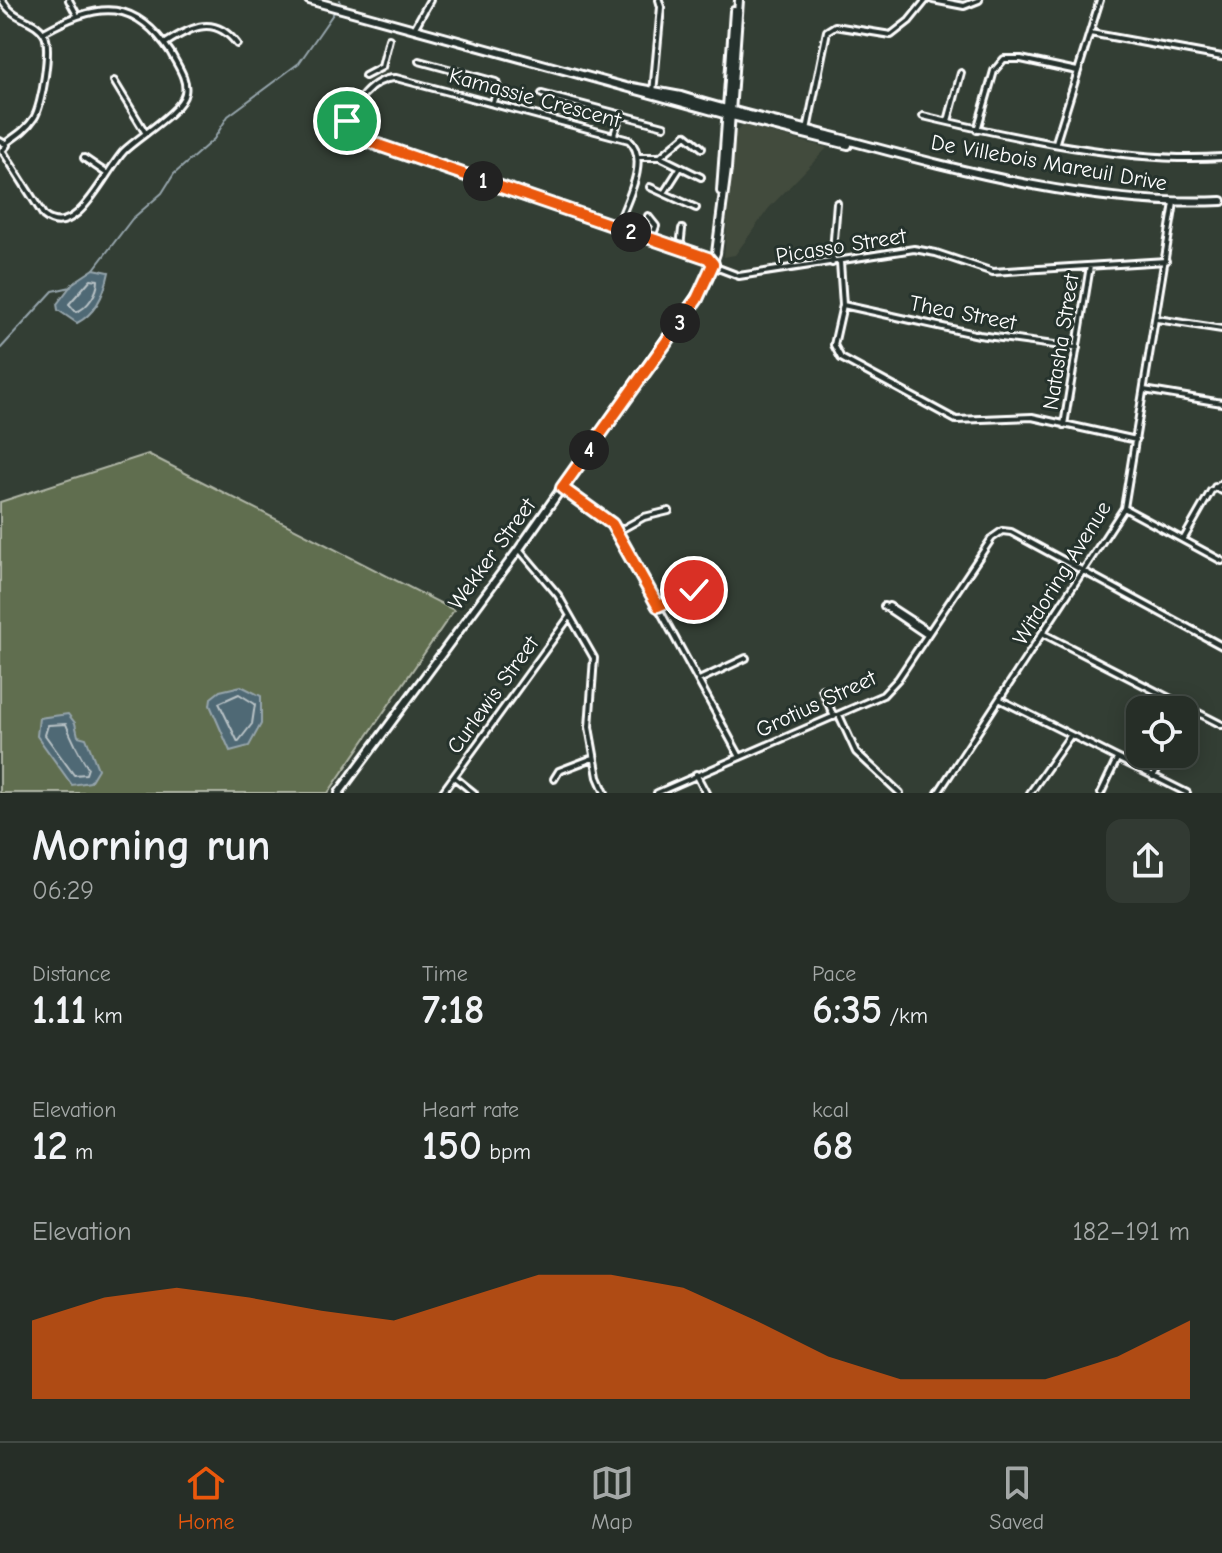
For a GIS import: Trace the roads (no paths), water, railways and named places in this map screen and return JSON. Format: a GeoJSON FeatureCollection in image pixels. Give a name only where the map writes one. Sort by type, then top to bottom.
{"type":"FeatureCollection","features":[{"type":"Feature","properties":{"kind":"main road","name":"De Villebois Mareuil Drive"},"geometry":{"type":"LineString","coordinates":[[309,0],[727,112],[975,174],[1174,203],[1222,201]]}},
{"type":"Feature","properties":{"kind":"main road","name":"Wekker Street"},"geometry":{"type":"LineString","coordinates":[[339,793],[519,549],[697,299],[713,264],[737,0]]}},
{"type":"Feature","properties":{"kind":"street"},"geometry":{"type":"LineString","coordinates":[[2,0],[15,17],[44,32],[48,47],[37,113],[24,130],[2,141],[7,149],[1,151],[39,212],[52,222],[62,223],[76,216],[106,173],[185,95],[184,81],[166,43],[146,15]]}},
{"type":"Feature","properties":{"kind":"street"},"geometry":{"type":"LineString","coordinates":[[69,0],[76,13]]}},
{"type":"Feature","properties":{"kind":"street"},"geometry":{"type":"LineString","coordinates":[[414,29],[430,0]]}},
{"type":"Feature","properties":{"kind":"street"},"geometry":{"type":"LineString","coordinates":[[653,92],[661,7],[659,0]]}},
{"type":"Feature","properties":{"kind":"street"},"geometry":{"type":"LineString","coordinates":[[806,132],[827,31],[835,26],[891,35],[909,21],[926,0]]}},
{"type":"Feature","properties":{"kind":"street"},"geometry":{"type":"LineString","coordinates":[[933,0],[964,6],[979,0]]}},
{"type":"Feature","properties":{"kind":"street"},"geometry":{"type":"LineString","coordinates":[[1056,142],[1100,0]]}},
{"type":"Feature","properties":{"kind":"street"},"geometry":{"type":"LineString","coordinates":[[44,32],[98,4]]}},
{"type":"Feature","properties":{"kind":"street"},"geometry":{"type":"LineString","coordinates":[[166,43],[194,28],[208,25],[223,29],[237,44]]}},
{"type":"Feature","properties":{"kind":"street"},"geometry":{"type":"LineString","coordinates":[[1090,33],[1222,57]]}},
{"type":"Feature","properties":{"kind":"street"},"geometry":{"type":"LineString","coordinates":[[365,76],[379,70],[389,39]]}},
{"type":"Feature","properties":{"kind":"street"},"geometry":{"type":"LineString","coordinates":[[977,130],[994,71],[1004,59],[1021,59],[1077,71]]}},
{"type":"Feature","properties":{"kind":"street"},"geometry":{"type":"LineString","coordinates":[[419,61],[496,82],[498,87],[493,103]]}},
{"type":"Feature","properties":{"kind":"street"},"geometry":{"type":"LineString","coordinates":[[379,70],[386,79]]}},
{"type":"Feature","properties":{"kind":"street"},"geometry":{"type":"LineString","coordinates":[[947,122],[961,73]]}},
{"type":"Feature","properties":{"kind":"street","name":"Kamassie Crescent"},"geometry":{"type":"LineString","coordinates":[[386,79],[396,78],[632,142],[637,170],[617,227]]}},
{"type":"Feature","properties":{"kind":"street","name":"Picasso Street"},"geometry":{"type":"LineString","coordinates":[[386,79],[352,109],[346,126],[352,136],[708,258],[713,264],[744,277],[919,249],[993,272],[1166,261]]}},
{"type":"Feature","properties":{"kind":"street"},"geometry":{"type":"LineString","coordinates":[[114,81],[145,132]]}},
{"type":"Feature","properties":{"kind":"street"},"geometry":{"type":"LineString","coordinates":[[542,94],[664,126]]}},
{"type":"Feature","properties":{"kind":"street"},"geometry":{"type":"LineString","coordinates":[[614,135],[620,115]]}},
{"type":"Feature","properties":{"kind":"street"},"geometry":{"type":"LineString","coordinates":[[923,116],[977,130],[1168,159],[1222,157]]}},
{"type":"Feature","properties":{"kind":"street"},"geometry":{"type":"LineString","coordinates":[[660,157],[686,135],[702,148]]}},
{"type":"Feature","properties":{"kind":"street"},"geometry":{"type":"LineString","coordinates":[[637,157],[660,157],[701,177]]}},
{"type":"Feature","properties":{"kind":"street"},"geometry":{"type":"LineString","coordinates":[[84,158],[106,173]]}},
{"type":"Feature","properties":{"kind":"street"},"geometry":{"type":"LineString","coordinates":[[664,193],[680,168]]}},
{"type":"Feature","properties":{"kind":"street"},"geometry":{"type":"LineString","coordinates":[[650,187],[696,208]]}},
{"type":"Feature","properties":{"kind":"street"},"geometry":{"type":"LineString","coordinates":[[832,263],[837,203]]}},
{"type":"Feature","properties":{"kind":"street","name":"Witdoring Avenue"},"geometry":{"type":"LineString","coordinates":[[938,793],[1124,508],[1174,203]]}},
{"type":"Feature","properties":{"kind":"street"},"geometry":{"type":"LineString","coordinates":[[648,216],[656,226],[651,238]]}},
{"type":"Feature","properties":{"kind":"street"},"geometry":{"type":"LineString","coordinates":[[680,248],[682,229]]}},
{"type":"Feature","properties":{"kind":"street"},"geometry":{"type":"LineString","coordinates":[[840,262],[843,305],[834,345],[837,355],[845,360],[956,420],[1012,416],[1137,440]]}},
{"type":"Feature","properties":{"kind":"street","name":"Natasha Street"},"geometry":{"type":"LineString","coordinates":[[1064,425],[1090,266]]}},
{"type":"Feature","properties":{"kind":"street","name":"Thea Street"},"geometry":{"type":"LineString","coordinates":[[843,305],[979,335],[1077,348]]}},
{"type":"Feature","properties":{"kind":"street"},"geometry":{"type":"LineString","coordinates":[[1157,319],[1222,329]]}},
{"type":"Feature","properties":{"kind":"street"},"geometry":{"type":"LineString","coordinates":[[1144,390],[1222,403]]}},
{"type":"Feature","properties":{"kind":"street"},"geometry":{"type":"LineString","coordinates":[[1183,540],[1215,487],[1222,483]]}},
{"type":"Feature","properties":{"kind":"street"},"geometry":{"type":"LineString","coordinates":[[1215,487],[1222,491]]}},
{"type":"Feature","properties":{"kind":"street"},"geometry":{"type":"LineString","coordinates":[[562,488],[608,521],[617,532],[740,757]]}},
{"type":"Feature","properties":{"kind":"street"},"geometry":{"type":"LineString","coordinates":[[1124,508],[1222,561]]}},
{"type":"Feature","properties":{"kind":"street"},"geometry":{"type":"LineString","coordinates":[[617,532],[644,517],[669,511]]}},
{"type":"Feature","properties":{"kind":"street","name":"Grotius Street"},"geometry":{"type":"LineString","coordinates":[[657,793],[837,716],[889,690],[992,538],[1002,531],[1011,532],[1083,571]]}},
{"type":"Feature","properties":{"kind":"street"},"geometry":{"type":"LineString","coordinates":[[519,549],[542,573],[594,658],[589,727],[593,758],[605,793]]}},
{"type":"Feature","properties":{"kind":"street"},"geometry":{"type":"LineString","coordinates":[[1083,571],[1222,646]]}},
{"type":"Feature","properties":{"kind":"street"},"geometry":{"type":"LineString","coordinates":[[658,606],[707,584]]}},
{"type":"Feature","properties":{"kind":"street"},"geometry":{"type":"LineString","coordinates":[[887,606],[928,634]]}},
{"type":"Feature","properties":{"kind":"street","name":"Curlewis Street"},"geometry":{"type":"LineString","coordinates":[[442,793],[570,616]]}},
{"type":"Feature","properties":{"kind":"street"},"geometry":{"type":"LineString","coordinates":[[1044,634],[1162,696]]}},
{"type":"Feature","properties":{"kind":"street"},"geometry":{"type":"LineString","coordinates":[[699,680],[746,658]]}},
{"type":"Feature","properties":{"kind":"street"},"geometry":{"type":"LineString","coordinates":[[822,689],[856,752],[900,793]]}},
{"type":"Feature","properties":{"kind":"street"},"geometry":{"type":"LineString","coordinates":[[1001,700],[1187,793]]}},
{"type":"Feature","properties":{"kind":"street"},"geometry":{"type":"LineString","coordinates":[[1198,714],[1222,725]]}},
{"type":"Feature","properties":{"kind":"street"},"geometry":{"type":"LineString","coordinates":[[1030,793],[1071,735]]}},
{"type":"Feature","properties":{"kind":"street"},"geometry":{"type":"LineString","coordinates":[[554,779],[559,771],[593,758]]}},
{"type":"Feature","properties":{"kind":"street"},"geometry":{"type":"LineString","coordinates":[[1101,793],[1117,759]]}},
{"type":"Feature","properties":{"kind":"street"},"geometry":{"type":"LineString","coordinates":[[1153,777],[1158,768]]}},
{"type":"Feature","properties":{"kind":"street"},"geometry":{"type":"LineString","coordinates":[[696,774],[706,793]]}},
{"type":"Feature","properties":{"kind":"street"},"geometry":{"type":"LineString","coordinates":[[454,777],[474,793]]}},
{"type":"Feature","properties":{"kind":"water"},"geometry":{"type":"Polygon","coordinates":[[[94,269],[109,272],[105,287],[95,308],[77,323],[58,310],[57,304],[73,283],[94,269]]]}},
{"type":"Feature","properties":{"kind":"water"},"geometry":{"type":"Polygon","coordinates":[[[241,686],[261,696],[261,724],[249,746],[230,751],[210,705],[211,698],[220,691],[241,686]]]}},
{"type":"Feature","properties":{"kind":"water"},"geometry":{"type":"Polygon","coordinates":[[[68,714],[75,723],[78,736],[86,738],[98,769],[90,782],[72,785],[37,736],[39,718],[68,714]]]}},
{"type":"Feature","properties":{"kind":"waterway"},"geometry":{"type":"LineString","coordinates":[[94,269],[132,219],[162,193],[174,174],[214,139],[228,116],[299,63],[335,11]]}},
{"type":"Feature","properties":{"kind":"waterway"},"geometry":{"type":"LineString","coordinates":[[0,349],[53,291],[71,287]]}}]}
